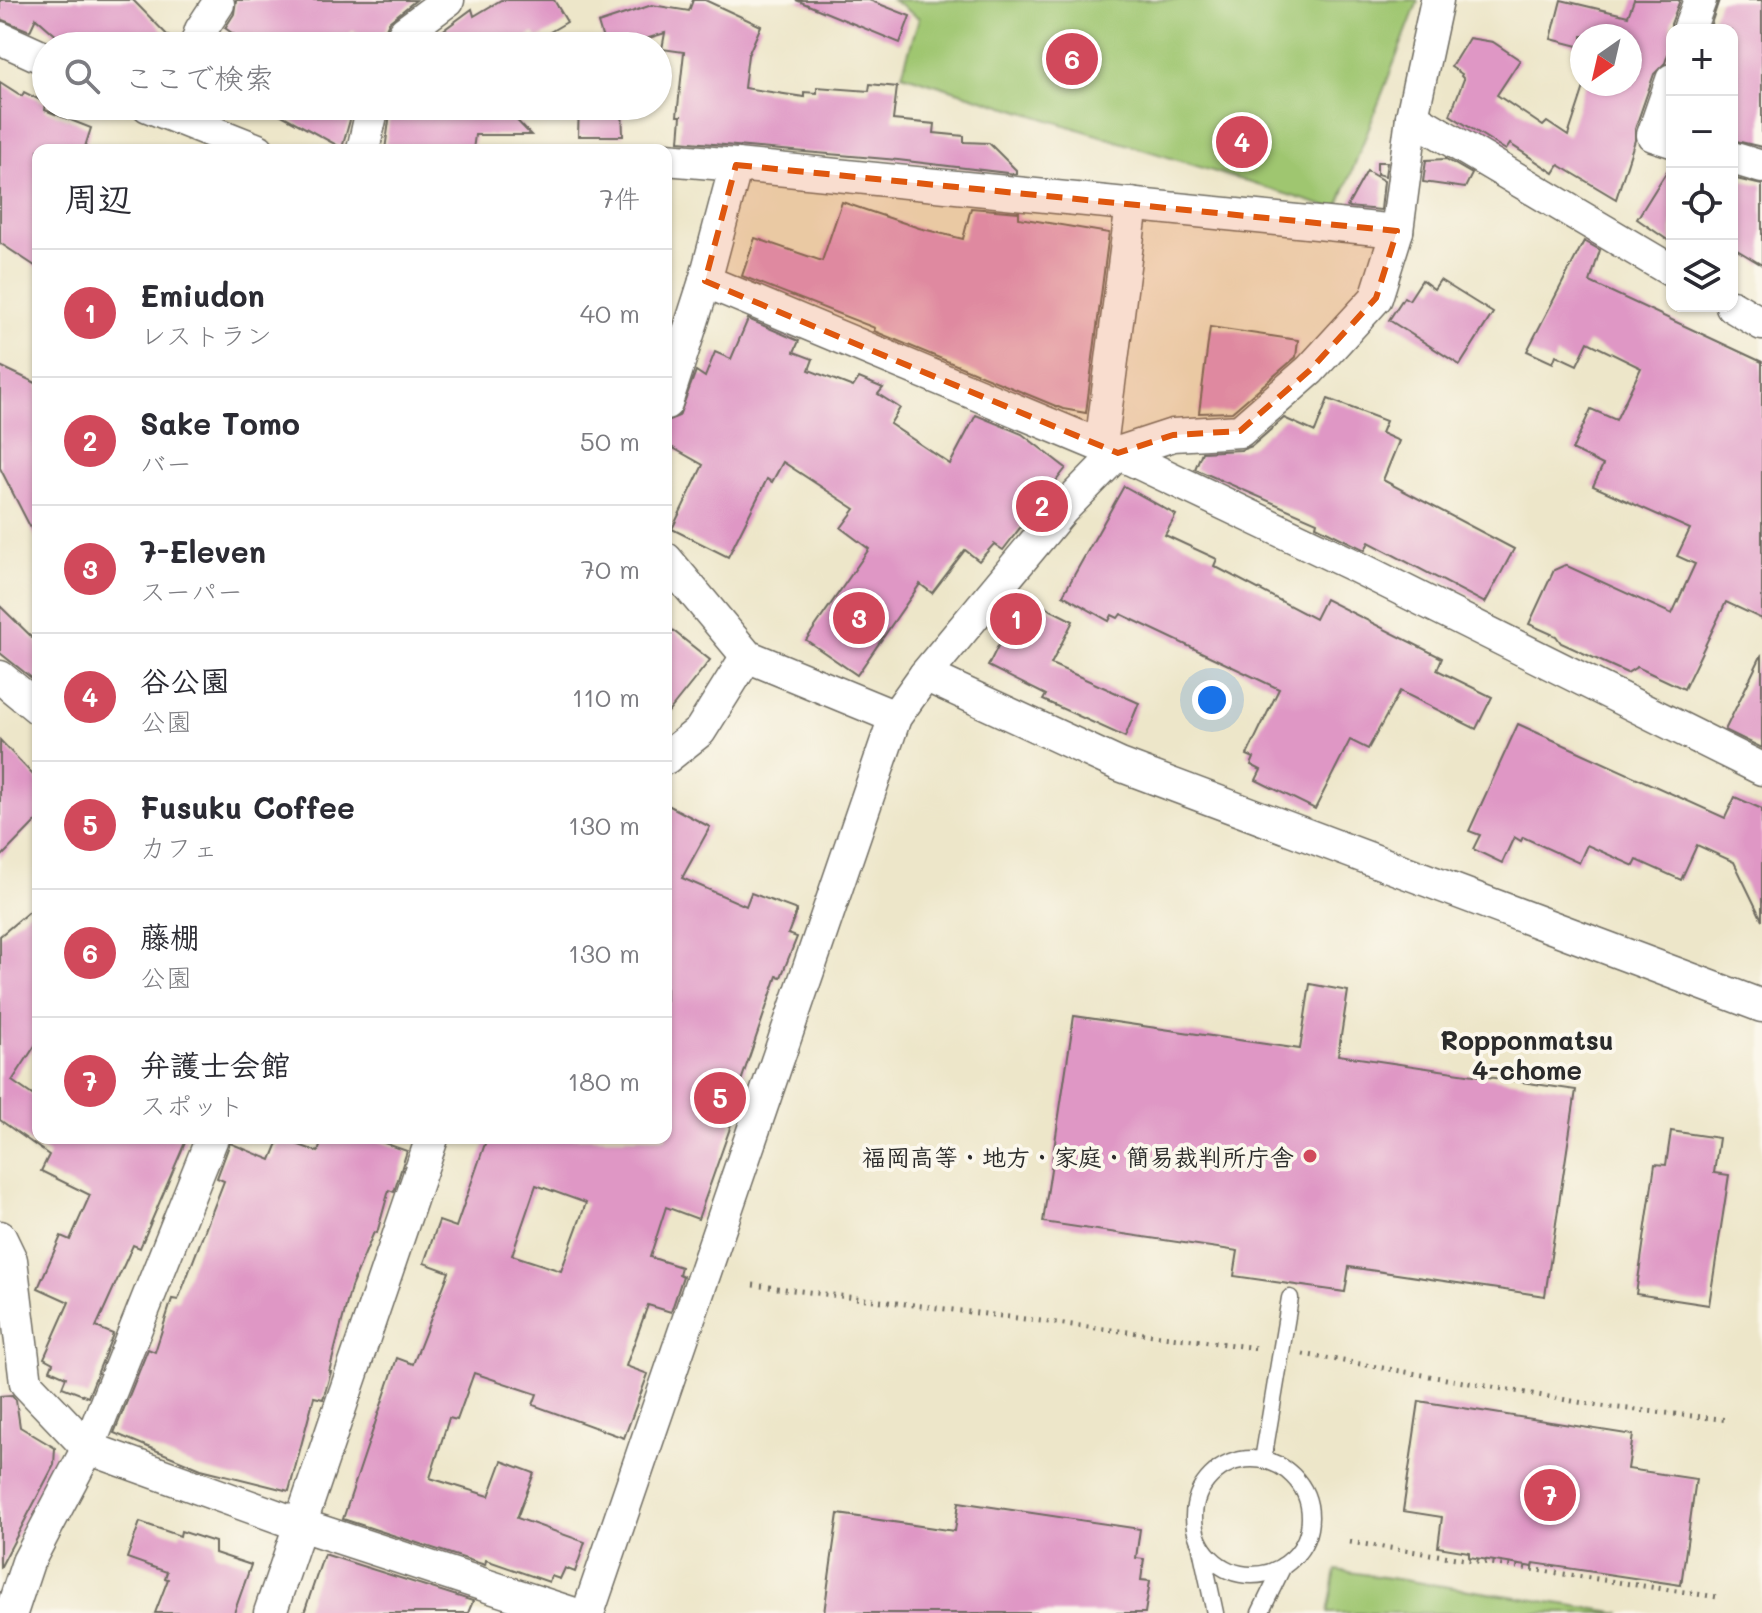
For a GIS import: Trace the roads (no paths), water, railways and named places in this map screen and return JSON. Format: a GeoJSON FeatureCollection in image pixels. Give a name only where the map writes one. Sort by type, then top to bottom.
{"type":"FeatureCollection","features":[{"type":"Feature","properties":{"kind":"street"},"geometry":{"type":"LineString","coordinates":[[405,32],[448,0]]}},
{"type":"Feature","properties":{"kind":"street"},"geometry":{"type":"LineString","coordinates":[[1109,449],[1173,435],[1240,431],[1310,370],[1376,298],[1397,231],[1412,117],[1437,0]]}},
{"type":"Feature","properties":{"kind":"street"},"geometry":{"type":"LineString","coordinates":[[1691,24],[1700,0]]}},
{"type":"Feature","properties":{"kind":"street"},"geometry":{"type":"LineString","coordinates":[[200,32],[218,1]]}},
{"type":"Feature","properties":{"kind":"street"},"geometry":{"type":"LineString","coordinates":[[0,38],[32,53]]}},
{"type":"Feature","properties":{"kind":"street"},"geometry":{"type":"LineString","coordinates":[[1666,97],[1653,135],[1666,139]]}},
{"type":"Feature","properties":{"kind":"street"},"geometry":{"type":"LineString","coordinates":[[1412,117],[1666,267]]}},
{"type":"Feature","properties":{"kind":"street"},"geometry":{"type":"LineString","coordinates":[[188,120],[244,144]]}},
{"type":"Feature","properties":{"kind":"street"},"geometry":{"type":"LineString","coordinates":[[364,144],[370,120]]}},
{"type":"Feature","properties":{"kind":"street"},"geometry":{"type":"LineString","coordinates":[[672,160],[1397,231]]}},
{"type":"Feature","properties":{"kind":"street"},"geometry":{"type":"LineString","coordinates":[[1738,160],[1762,167]]}},
{"type":"Feature","properties":{"kind":"street"},"geometry":{"type":"LineString","coordinates":[[672,384],[705,281],[736,165]]}},
{"type":"Feature","properties":{"kind":"street"},"geometry":{"type":"LineString","coordinates":[[588,1613],[895,717],[925,675],[1109,449],[1132,204]]}},
{"type":"Feature","properties":{"kind":"street"},"geometry":{"type":"LineString","coordinates":[[705,281],[1109,449],[1355,566],[1762,769]]}},
{"type":"Feature","properties":{"kind":"street"},"geometry":{"type":"LineString","coordinates":[[1738,310],[1762,324]]}},
{"type":"Feature","properties":{"kind":"street"},"geometry":{"type":"LineString","coordinates":[[672,566],[747,656],[895,717]]}},
{"type":"Feature","properties":{"kind":"street"},"geometry":{"type":"LineString","coordinates":[[672,753],[700,731],[747,656]]}},
{"type":"Feature","properties":{"kind":"street"},"geometry":{"type":"LineString","coordinates":[[925,675],[1120,765],[1762,1006]]}},
{"type":"Feature","properties":{"kind":"street"},"geometry":{"type":"LineString","coordinates":[[1,680],[32,703]]}},
{"type":"Feature","properties":{"kind":"street"},"geometry":{"type":"LineString","coordinates":[[11,1613],[14,1558],[88,1448],[210,1144]]}},
{"type":"Feature","properties":{"kind":"street"},"geometry":{"type":"LineString","coordinates":[[270,1613],[430,1144]]}},
{"type":"Feature","properties":{"kind":"street"},"geometry":{"type":"LineString","coordinates":[[0,1237],[11,1260],[26,1383],[88,1448],[301,1525],[571,1613]]}},
{"type":"Feature","properties":{"kind":"lane"},"geometry":{"type":"LineString","coordinates":[[1263,1460],[1290,1298]]}},
{"type":"Feature","properties":{"kind":"lane"},"geometry":{"type":"LineString","coordinates":[[1199,1543],[1208,1556],[1235,1573],[1267,1573],[1283,1566],[1296,1555],[1305,1540],[1309,1505],[1292,1476],[1279,1466],[1263,1460],[1246,1459],[1230,1463],[1215,1471],[1204,1483],[1193,1513],[1199,1543],[1215,1613]]}},
{"type":"Feature","properties":{"kind":"lane"},"geometry":{"type":"LineString","coordinates":[[1260,1613],[1283,1566]]}},
{"type":"Feature","properties":{"kind":"place","name":"藤棚"},"geometry":{"type":"Point","coordinates":[1072,59]}},
{"type":"Feature","properties":{"kind":"place","name":"谷公園"},"geometry":{"type":"Point","coordinates":[1242,142]}},
{"type":"Feature","properties":{"kind":"place","name":"Sake Tomo"},"geometry":{"type":"Point","coordinates":[1042,506]}},
{"type":"Feature","properties":{"kind":"place","name":"7-Eleven"},"geometry":{"type":"Point","coordinates":[859,618]}},
{"type":"Feature","properties":{"kind":"place","name":"Emiudon"},"geometry":{"type":"Point","coordinates":[1016,619]}},
{"type":"Feature","properties":{"kind":"place","name":"Fusuku Coffee"},"geometry":{"type":"Point","coordinates":[720,1098]}},
{"type":"Feature","properties":{"kind":"place","name":"福岡高等・地方・家庭・簡易裁判所庁舎"},"geometry":{"type":"Point","coordinates":[1310,1156]}},
{"type":"Feature","properties":{"kind":"place","name":"弁護士会館"},"geometry":{"type":"Point","coordinates":[1550,1495]}},
{"type":"Feature","properties":{"kind":"district","name":"Ropponmatsu 4-chome"},"geometry":{"type":"Point","coordinates":[1527,1055]}}]}
